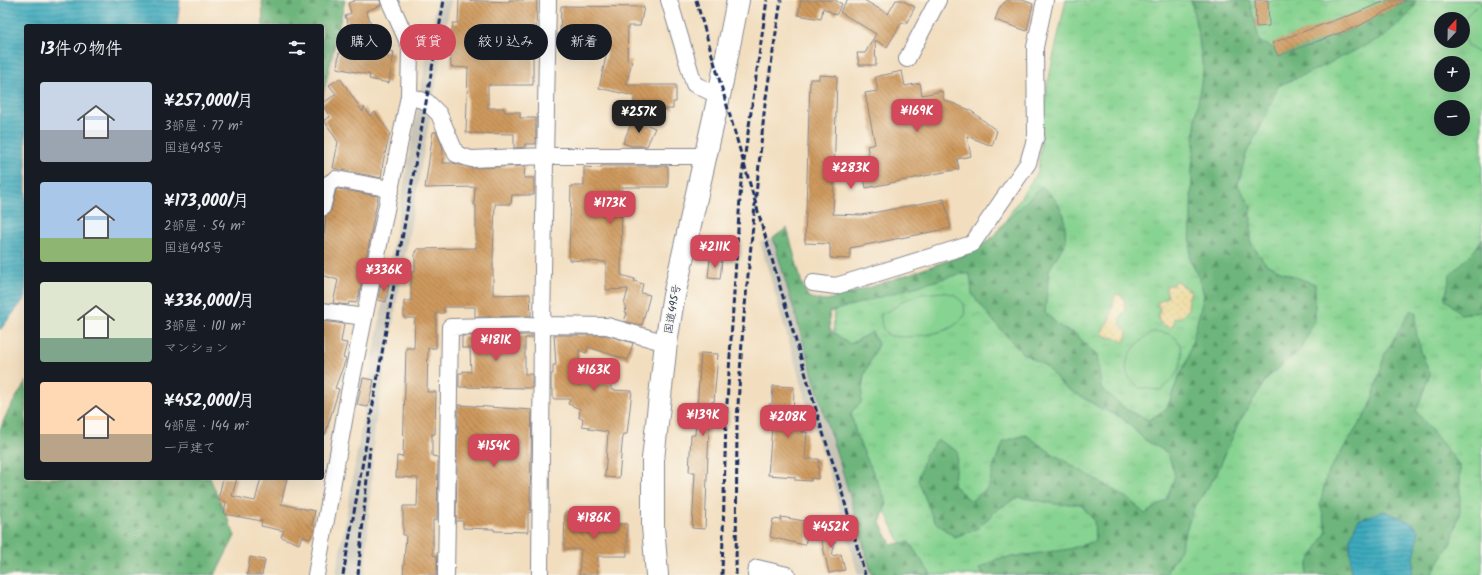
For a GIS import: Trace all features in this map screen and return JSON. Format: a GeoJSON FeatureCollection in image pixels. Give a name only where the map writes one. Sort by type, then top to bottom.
{"type":"FeatureCollection","features":[{"type":"Feature","properties":{"kind":"highway","name":"国道495号"},"geometry":{"type":"LineString","coordinates":[[657,575],[653,526],[653,460],[666,343],[673,300],[719,96],[738,0]]}},
{"type":"Feature","properties":{"kind":"street"},"geometry":{"type":"LineString","coordinates":[[316,575],[349,393],[409,96],[410,47],[390,0]]}},
{"type":"Feature","properties":{"kind":"street"},"geometry":{"type":"LineString","coordinates":[[540,575],[542,325],[548,0]]}},
{"type":"Feature","properties":{"kind":"street"},"geometry":{"type":"LineString","coordinates":[[669,0],[694,84],[719,96]]}},
{"type":"Feature","properties":{"kind":"street"},"geometry":{"type":"LineString","coordinates":[[907,59],[938,0]]}},
{"type":"Feature","properties":{"kind":"street"},"geometry":{"type":"LineString","coordinates":[[813,283],[836,286],[972,244],[1028,163],[1036,136],[1035,47],[1045,0]]}},
{"type":"Feature","properties":{"kind":"street"},"geometry":{"type":"LineString","coordinates":[[409,96],[427,102],[439,114],[456,154],[471,159],[545,156],[705,156]]}},
{"type":"Feature","properties":{"kind":"street"},"geometry":{"type":"LineString","coordinates":[[324,200],[328,184],[336,179],[391,189]]}},
{"type":"Feature","properties":{"kind":"street"},"geometry":{"type":"LineString","coordinates":[[324,311],[364,317]]}},
{"type":"Feature","properties":{"kind":"street"},"geometry":{"type":"LineString","coordinates":[[446,575],[450,328],[542,325],[607,326],[666,343]]}},
{"type":"Feature","properties":{"kind":"street"},"geometry":{"type":"LineString","coordinates":[[756,575],[757,568],[787,575]]}},
{"type":"Feature","properties":{"kind":"shaded area"},"geometry":{"type":"Polygon","coordinates":[[[437,0],[451,0],[447,24],[433,24],[437,0]]]}},
{"type":"Feature","properties":{"kind":"shaded area"},"geometry":{"type":"Polygon","coordinates":[[[426,60],[440,60],[375,425],[365,575],[336,575],[426,60]]]}},
{"type":"Feature","properties":{"kind":"shaded area"},"geometry":{"type":"Polygon","coordinates":[[[773,238],[872,575],[858,575],[832,481],[815,432],[760,242],[773,238]]]}},
{"type":"Feature","properties":{"kind":"green space"},"geometry":{"type":"Polygon","coordinates":[[[262,0],[345,0],[339,24],[336,24],[336,39],[324,90],[324,24],[263,24],[262,0]]]}},
{"type":"Feature","properties":{"kind":"green space"},"geometry":{"type":"Polygon","coordinates":[[[1066,0],[1482,0],[1482,575],[916,575],[837,412],[833,302],[970,264],[1004,223],[1038,171],[1047,86],[1066,0]]]}},
{"type":"Feature","properties":{"kind":"green space"},"geometry":{"type":"Polygon","coordinates":[[[1191,0],[1249,0],[1260,42],[1276,49],[1350,30],[1379,11],[1388,0],[1415,0],[1416,5],[1406,17],[1383,37],[1278,86],[1262,124],[1246,154],[1238,185],[1251,206],[1251,243],[1266,264],[1287,274],[1315,284],[1315,320],[1301,349],[1267,378],[1239,422],[1217,473],[1193,510],[1178,554],[1165,575],[983,575],[979,569],[997,559],[1069,549],[1095,541],[1094,520],[1080,504],[1055,504],[1019,497],[998,509],[978,528],[955,537],[934,521],[918,480],[925,455],[938,440],[958,452],[953,485],[971,501],[989,487],[994,465],[1004,441],[1026,435],[1050,452],[1130,500],[1145,514],[1166,500],[1175,476],[1168,453],[1145,440],[1121,417],[1102,409],[1063,386],[1047,367],[1021,352],[972,294],[970,274],[959,274],[829,312],[830,330],[850,344],[872,332],[878,344],[864,375],[861,403],[851,412],[856,435],[887,503],[880,523],[891,544],[909,542],[931,575],[872,575],[773,238],[787,228],[802,284],[808,297],[824,301],[874,286],[964,255],[991,239],[1004,223],[1042,186],[1055,199],[1064,215],[1066,241],[1049,270],[1045,313],[1063,329],[1076,334],[1097,356],[1101,388],[1127,410],[1149,420],[1167,408],[1179,376],[1187,362],[1204,295],[1199,277],[1190,260],[1192,170],[1196,115],[1203,70],[1199,39],[1191,0]]]}},
{"type":"Feature","properties":{"kind":"green space"},"geometry":{"type":"Polygon","coordinates":[[[1482,3],[1482,54],[1476,52],[1470,46],[1470,12],[1482,3]]]}},
{"type":"Feature","properties":{"kind":"green space"},"geometry":{"type":"Polygon","coordinates":[[[1482,239],[1482,312],[1461,314],[1445,299],[1450,275],[1474,251],[1482,239]]]}},
{"type":"Feature","properties":{"kind":"green space"},"geometry":{"type":"Polygon","coordinates":[[[944,292],[955,295],[964,304],[965,315],[953,326],[935,333],[908,337],[892,336],[885,332],[882,325],[881,314],[896,307],[902,301],[920,294],[944,292]]]}},
{"type":"Feature","properties":{"kind":"green space"},"geometry":{"type":"Polygon","coordinates":[[[1411,310],[1416,313],[1417,337],[1430,374],[1416,411],[1460,466],[1460,511],[1452,540],[1431,575],[1406,575],[1350,539],[1351,575],[1306,575],[1308,563],[1327,531],[1320,504],[1327,474],[1370,407],[1385,354],[1411,310]]]}},
{"type":"Feature","properties":{"kind":"green space"},"geometry":{"type":"Polygon","coordinates":[[[1153,332],[1164,333],[1175,338],[1180,345],[1182,355],[1178,372],[1160,390],[1139,388],[1127,373],[1126,366],[1127,360],[1133,349],[1153,332]]]}},
{"type":"Feature","properties":{"kind":"green space"},"geometry":{"type":"Polygon","coordinates":[[[24,384],[24,480],[211,480],[235,536],[215,575],[0,575],[0,429],[7,413],[24,384]]]}},
{"type":"Feature","properties":{"kind":"sand"},"geometry":{"type":"Polygon","coordinates":[[[1174,281],[1179,281],[1182,286],[1191,291],[1188,310],[1181,317],[1174,319],[1174,324],[1170,328],[1160,323],[1158,318],[1160,309],[1157,303],[1168,297],[1166,289],[1167,285],[1173,285],[1174,281]]]}},
{"type":"Feature","properties":{"kind":"sand"},"geometry":{"type":"Polygon","coordinates":[[[1116,294],[1122,296],[1125,301],[1124,305],[1126,310],[1120,318],[1121,325],[1127,332],[1126,339],[1122,342],[1119,339],[1105,336],[1102,332],[1110,317],[1116,294]]]}},
{"type":"Feature","properties":{"kind":"water"},"geometry":{"type":"Polygon","coordinates":[[[0,0],[180,0],[177,24],[24,24],[24,300],[0,330],[0,0]]]}},
{"type":"Feature","properties":{"kind":"water"},"geometry":{"type":"Polygon","coordinates":[[[1384,511],[1408,521],[1419,530],[1412,575],[1351,575],[1350,539],[1358,520],[1384,511]]]}},
{"type":"Feature","properties":{"kind":"building"},"geometry":{"type":"Polygon","coordinates":[[[356,0],[380,0],[381,5],[366,11],[371,24],[348,24],[345,16],[351,13],[348,3],[356,0]]]}},
{"type":"Feature","properties":{"kind":"building"},"geometry":{"type":"Polygon","coordinates":[[[459,0],[509,2],[509,0],[537,0],[536,24],[464,24],[464,60],[533,60],[533,85],[488,85],[488,108],[504,108],[504,112],[520,112],[520,118],[536,118],[536,144],[525,144],[525,147],[514,148],[514,134],[466,133],[468,68],[451,67],[451,60],[456,60],[456,24],[453,23],[458,23],[459,0]]]}},
{"type":"Feature","properties":{"kind":"building"},"geometry":{"type":"Polygon","coordinates":[[[801,0],[835,0],[842,4],[836,15],[823,8],[821,19],[798,15],[801,0]]]}},
{"type":"Feature","properties":{"kind":"building"},"geometry":{"type":"Polygon","coordinates":[[[847,0],[864,0],[888,14],[896,0],[901,0],[915,7],[906,24],[902,22],[887,47],[875,40],[876,65],[859,65],[857,53],[865,53],[876,34],[840,12],[847,0]]]}},
{"type":"Feature","properties":{"kind":"building"},"geometry":{"type":"Polygon","coordinates":[[[1007,0],[1023,0],[1033,4],[1027,31],[995,20],[1000,7],[1007,0]]]}},
{"type":"Feature","properties":{"kind":"building"},"geometry":{"type":"Polygon","coordinates":[[[1255,0],[1268,0],[1269,26],[1256,27],[1255,0]]]}},
{"type":"Feature","properties":{"kind":"building"},"geometry":{"type":"Polygon","coordinates":[[[1388,0],[1405,1],[1361,25],[1278,56],[1272,43],[1346,17],[1388,0]]]}},
{"type":"Feature","properties":{"kind":"building"},"geometry":{"type":"Polygon","coordinates":[[[561,6],[644,7],[640,26],[628,26],[627,60],[632,61],[626,85],[676,85],[676,102],[673,102],[673,109],[634,109],[634,96],[599,88],[605,60],[612,60],[612,24],[560,24],[561,6]]]}},
{"type":"Feature","properties":{"kind":"building"},"geometry":{"type":"Polygon","coordinates":[[[392,52],[394,52],[389,83],[369,79],[370,75],[337,68],[338,60],[392,60],[392,52]]]}},
{"type":"Feature","properties":{"kind":"building"},"geometry":{"type":"Polygon","coordinates":[[[902,71],[905,86],[920,83],[922,95],[942,91],[944,100],[970,110],[997,131],[992,146],[967,136],[971,156],[957,159],[959,169],[866,188],[860,159],[869,157],[867,146],[875,144],[865,93],[878,91],[875,77],[902,71]]]}},
{"type":"Feature","properties":{"kind":"building"},"geometry":{"type":"Polygon","coordinates":[[[819,75],[837,76],[833,214],[862,215],[944,199],[951,228],[850,248],[850,259],[830,258],[830,244],[805,243],[810,79],[819,79],[819,75]]]}},
{"type":"Feature","properties":{"kind":"building"},"geometry":{"type":"Polygon","coordinates":[[[340,78],[363,112],[364,107],[370,116],[375,112],[390,133],[381,178],[333,168],[338,142],[324,120],[330,117],[324,107],[324,103],[336,94],[329,85],[340,78]]]}},
{"type":"Feature","properties":{"kind":"building"},"geometry":{"type":"Polygon","coordinates":[[[633,119],[655,128],[647,146],[632,146],[623,143],[633,119]]]}},
{"type":"Feature","properties":{"kind":"building"},"geometry":{"type":"Polygon","coordinates":[[[433,132],[437,132],[443,149],[442,163],[453,163],[471,168],[525,166],[524,178],[534,178],[534,195],[512,195],[511,204],[495,204],[493,258],[493,295],[530,294],[531,316],[475,317],[475,307],[444,307],[444,313],[436,313],[436,348],[428,348],[427,392],[436,392],[435,434],[432,434],[432,456],[438,457],[437,520],[433,520],[433,555],[437,556],[437,575],[403,575],[406,535],[403,535],[403,506],[417,506],[418,478],[396,477],[397,456],[403,457],[406,348],[414,348],[415,318],[404,318],[404,301],[411,301],[411,272],[415,272],[415,252],[417,252],[417,249],[476,248],[476,205],[474,205],[475,187],[425,188],[433,132]]]}},
{"type":"Feature","properties":{"kind":"building"},"geometry":{"type":"Polygon","coordinates":[[[601,166],[668,166],[668,187],[622,187],[621,275],[635,279],[634,281],[643,284],[641,293],[650,295],[642,325],[624,321],[627,313],[625,312],[626,306],[624,305],[628,289],[606,290],[606,262],[569,260],[571,186],[584,186],[584,167],[601,168],[601,166]]]}},
{"type":"Feature","properties":{"kind":"building"},"geometry":{"type":"Polygon","coordinates":[[[338,189],[378,196],[359,296],[356,303],[349,302],[348,305],[333,303],[338,280],[324,276],[324,234],[326,216],[331,211],[336,190],[338,189]]]}},
{"type":"Feature","properties":{"kind":"building"},"geometry":{"type":"Polygon","coordinates":[[[710,259],[722,260],[720,279],[708,278],[710,259]]]}},
{"type":"Feature","properties":{"kind":"building"},"geometry":{"type":"Polygon","coordinates":[[[381,283],[389,285],[386,302],[378,300],[381,283]]]}},
{"type":"Feature","properties":{"kind":"building"},"geometry":{"type":"Polygon","coordinates":[[[324,321],[344,324],[341,342],[347,343],[343,358],[346,359],[335,388],[339,389],[325,435],[324,321]]]}},
{"type":"Feature","properties":{"kind":"building"},"geometry":{"type":"Polygon","coordinates":[[[532,335],[532,338],[525,338],[525,374],[532,374],[532,388],[459,387],[459,373],[463,373],[463,371],[471,372],[470,348],[462,348],[462,336],[532,335]]]}},
{"type":"Feature","properties":{"kind":"building"},"geometry":{"type":"Polygon","coordinates":[[[554,335],[606,335],[633,343],[628,360],[588,347],[586,353],[579,350],[579,384],[611,383],[611,390],[632,391],[627,434],[623,434],[619,478],[605,477],[608,432],[589,429],[589,427],[582,426],[583,418],[579,418],[580,409],[568,404],[570,399],[553,399],[551,374],[553,374],[553,365],[556,365],[554,335]]]}},
{"type":"Feature","properties":{"kind":"building"},"geometry":{"type":"Polygon","coordinates":[[[701,353],[718,354],[714,402],[711,402],[705,529],[692,528],[695,472],[689,472],[691,435],[695,435],[701,353]]]}},
{"type":"Feature","properties":{"kind":"building"},"geometry":{"type":"Polygon","coordinates":[[[363,378],[374,380],[368,407],[357,405],[363,378]]]}},
{"type":"Feature","properties":{"kind":"building"},"geometry":{"type":"Polygon","coordinates":[[[773,386],[794,387],[793,418],[803,418],[802,432],[807,432],[805,459],[819,459],[818,479],[811,478],[811,481],[795,480],[795,477],[768,475],[772,427],[767,427],[769,404],[772,404],[773,386]]]}},
{"type":"Feature","properties":{"kind":"building"},"geometry":{"type":"Polygon","coordinates":[[[458,405],[532,410],[531,512],[528,513],[528,532],[463,528],[463,521],[456,521],[458,405]]]}},
{"type":"Feature","properties":{"kind":"building"},"geometry":{"type":"Polygon","coordinates":[[[223,480],[236,480],[232,496],[255,501],[260,480],[287,480],[281,504],[315,511],[312,525],[315,526],[310,539],[302,536],[299,544],[281,537],[284,531],[261,526],[262,521],[224,514],[226,502],[218,500],[223,480]]]}},
{"type":"Feature","properties":{"kind":"building"},"geometry":{"type":"Polygon","coordinates":[[[565,512],[589,513],[589,523],[627,524],[627,556],[598,556],[597,575],[579,575],[581,549],[564,549],[565,512]]]}},
{"type":"Feature","properties":{"kind":"building"},"geometry":{"type":"Polygon","coordinates":[[[781,517],[810,522],[805,545],[770,537],[773,519],[781,520],[781,517]]]}},
{"type":"Feature","properties":{"kind":"building"},"geometry":{"type":"Polygon","coordinates":[[[818,524],[832,526],[831,530],[837,531],[832,556],[841,554],[845,570],[829,573],[818,524]]]}},
{"type":"Feature","properties":{"kind":"building"},"geometry":{"type":"Polygon","coordinates":[[[250,557],[265,560],[262,575],[247,575],[250,557]]]}},
{"type":"Feature","properties":{"kind":"railway"},"geometry":{"type":"LineString","coordinates":[[343,575],[444,0]]}},
{"type":"Feature","properties":{"kind":"railway"},"geometry":{"type":"LineString","coordinates":[[696,0],[822,430],[838,478],[865,575]]}},
{"type":"Feature","properties":{"kind":"railway"},"geometry":{"type":"LineString","coordinates":[[722,575],[726,419],[741,182],[767,0]]}},
{"type":"Feature","properties":{"kind":"railway"},"geometry":{"type":"LineString","coordinates":[[736,575],[737,421],[743,326],[765,104],[781,0]]}},
{"type":"Feature","properties":{"kind":"railway"},"geometry":{"type":"LineString","coordinates":[[358,575],[370,447]]}}]}
